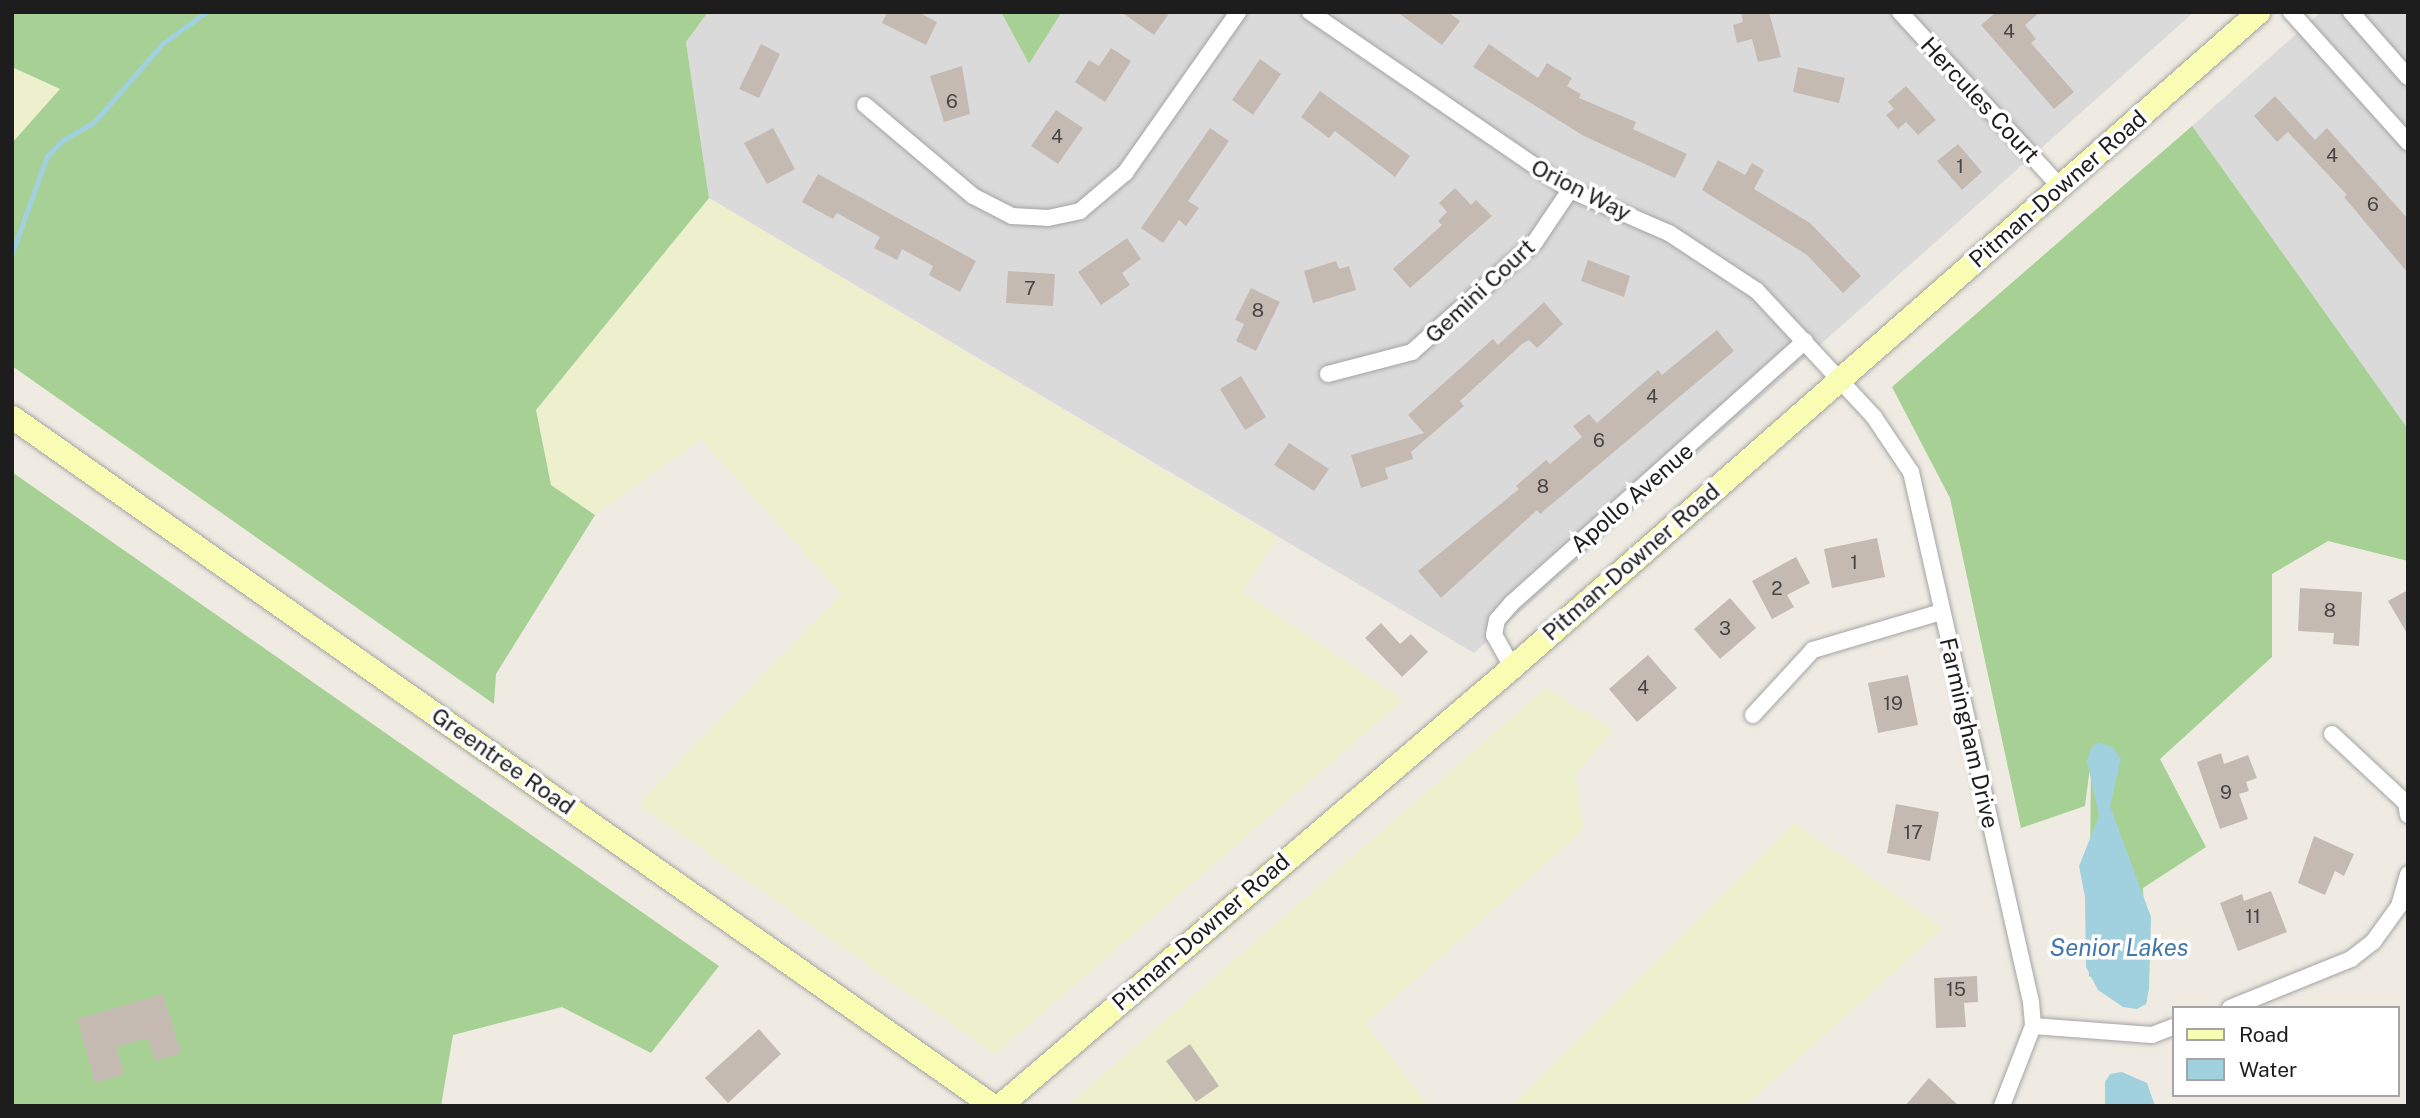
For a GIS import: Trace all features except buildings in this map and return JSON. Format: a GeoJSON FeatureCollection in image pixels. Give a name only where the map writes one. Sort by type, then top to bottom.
{"type":"FeatureCollection","features":[{"type":"Feature","properties":{"kind":"street"},"geometry":{"type":"LineString","coordinates":[[865,105],[973,196],[1012,216],[1048,218],[1080,211],[1125,173],[1238,12]]}},
{"type":"Feature","properties":{"kind":"street","name":"Orion Way"},"geometry":{"type":"LineString","coordinates":[[1310,12],[1570,190],[1670,233],[1703,253],[1757,291],[1840,378]]}},
{"type":"Feature","properties":{"kind":"street","name":"Hercules Court"},"geometry":{"type":"LineString","coordinates":[[1900,12],[2061,188]]}},
{"type":"Feature","properties":{"kind":"street","name":"Pitman-Downer Road"},"geometry":{"type":"LineString","coordinates":[[999,1106],[1512,667],[1840,378],[2061,188],[2258,12]]}},
{"type":"Feature","properties":{"kind":"street"},"geometry":{"type":"LineString","coordinates":[[2291,12],[2408,142]]}},
{"type":"Feature","properties":{"kind":"street"},"geometry":{"type":"LineString","coordinates":[[2351,12],[2408,77]]}},
{"type":"Feature","properties":{"kind":"street","name":"Gemini Court"},"geometry":{"type":"LineString","coordinates":[[1328,374],[1412,352],[1535,242],[1570,190]]}},
{"type":"Feature","properties":{"kind":"street","name":"Apollo Avenue"},"geometry":{"type":"LineString","coordinates":[[1512,667],[1494,635],[1497,620],[1512,603],[1805,341]]}},
{"type":"Feature","properties":{"kind":"street","name":"Farmingham Drive"},"geometry":{"type":"LineString","coordinates":[[1840,378],[1911,472],[2011,911],[2033,1026],[2012,1089],[2002,1106]]}},
{"type":"Feature","properties":{"kind":"street","name":"Greentree Road"},"geometry":{"type":"LineString","coordinates":[[12,417],[993,1106]]}},
{"type":"Feature","properties":{"kind":"street"},"geometry":{"type":"LineString","coordinates":[[1753,715],[1813,650],[1941,612]]}},
{"type":"Feature","properties":{"kind":"street"},"geometry":{"type":"LineString","coordinates":[[2332,734],[2406,803],[2408,815]]}},
{"type":"Feature","properties":{"kind":"street"},"geometry":{"type":"LineString","coordinates":[[2235,1006],[2351,959],[2373,942],[2399,906],[2408,874]]}},
{"type":"Feature","properties":{"kind":"street"},"geometry":{"type":"LineString","coordinates":[[2033,1026],[2152,1035],[2172,1027]]}},
{"type":"Feature","properties":{"kind":"shaded area"},"geometry":{"type":"Polygon","coordinates":[[[708,12],[1001,12],[1029,64],[1061,12],[2194,12],[1474,653],[709,198],[686,42],[708,12]]]}},
{"type":"Feature","properties":{"kind":"shaded area"},"geometry":{"type":"Polygon","coordinates":[[[2321,12],[2408,12],[2408,429],[2192,126],[2321,12]]]}},
{"type":"Feature","properties":{"kind":"green space"},"geometry":{"type":"Polygon","coordinates":[[[12,12],[708,12],[686,42],[709,198],[536,410],[551,485],[595,515],[496,674],[494,704],[12,366],[12,143],[60,89],[12,67],[12,12]]]}},
{"type":"Feature","properties":{"kind":"green space"},"geometry":{"type":"Polygon","coordinates":[[[1001,12],[1061,12],[1061,13],[1029,64],[1001,12]]]}},
{"type":"Feature","properties":{"kind":"green space"},"geometry":{"type":"Polygon","coordinates":[[[12,67],[61,89],[12,143],[12,67]]]}},
{"type":"Feature","properties":{"kind":"green space"},"geometry":{"type":"Polygon","coordinates":[[[2192,126],[2408,429],[2408,561],[2328,541],[2272,574],[2272,657],[2160,759],[2206,847],[2143,888],[2147,1002],[2089,976],[2091,759],[2085,806],[2021,828],[1950,498],[1892,387],[2192,126]]]}},
{"type":"Feature","properties":{"kind":"green space"},"geometry":{"type":"Polygon","coordinates":[[[709,198],[1277,538],[1242,592],[1403,700],[995,1054],[638,804],[842,594],[701,439],[595,515],[551,485],[536,410],[709,198]]]}},
{"type":"Feature","properties":{"kind":"green space"},"geometry":{"type":"Polygon","coordinates":[[[12,472],[719,966],[651,1053],[562,1007],[453,1035],[441,1106],[12,1106],[12,472]]]}},
{"type":"Feature","properties":{"kind":"green space"},"geometry":{"type":"Polygon","coordinates":[[[1546,688],[1613,730],[1575,775],[1584,829],[1365,1024],[1429,1106],[1068,1105],[1546,688]]]}},
{"type":"Feature","properties":{"kind":"green space"},"geometry":{"type":"Polygon","coordinates":[[[1794,823],[1943,928],[1745,1106],[1511,1106],[1794,823]]]}},
{"type":"Feature","properties":{"kind":"water","name":"Senior Lakes"},"geometry":{"type":"Polygon","coordinates":[[[2099,742],[2113,748],[2121,759],[2110,806],[2151,917],[2149,989],[2146,1004],[2137,1009],[2123,1007],[2098,990],[2086,967],[2085,897],[2079,866],[2099,816],[2087,761],[2091,748],[2099,742]]]}},
{"type":"Feature","properties":{"kind":"water"},"geometry":{"type":"Polygon","coordinates":[[[2122,1072],[2147,1083],[2155,1106],[2105,1106],[2105,1082],[2110,1074],[2122,1072]]]}},
{"type":"Feature","properties":{"kind":"waterway"},"geometry":{"type":"LineString","coordinates":[[12,253],[47,156],[63,140],[94,122],[162,44],[206,12]]}}]}
